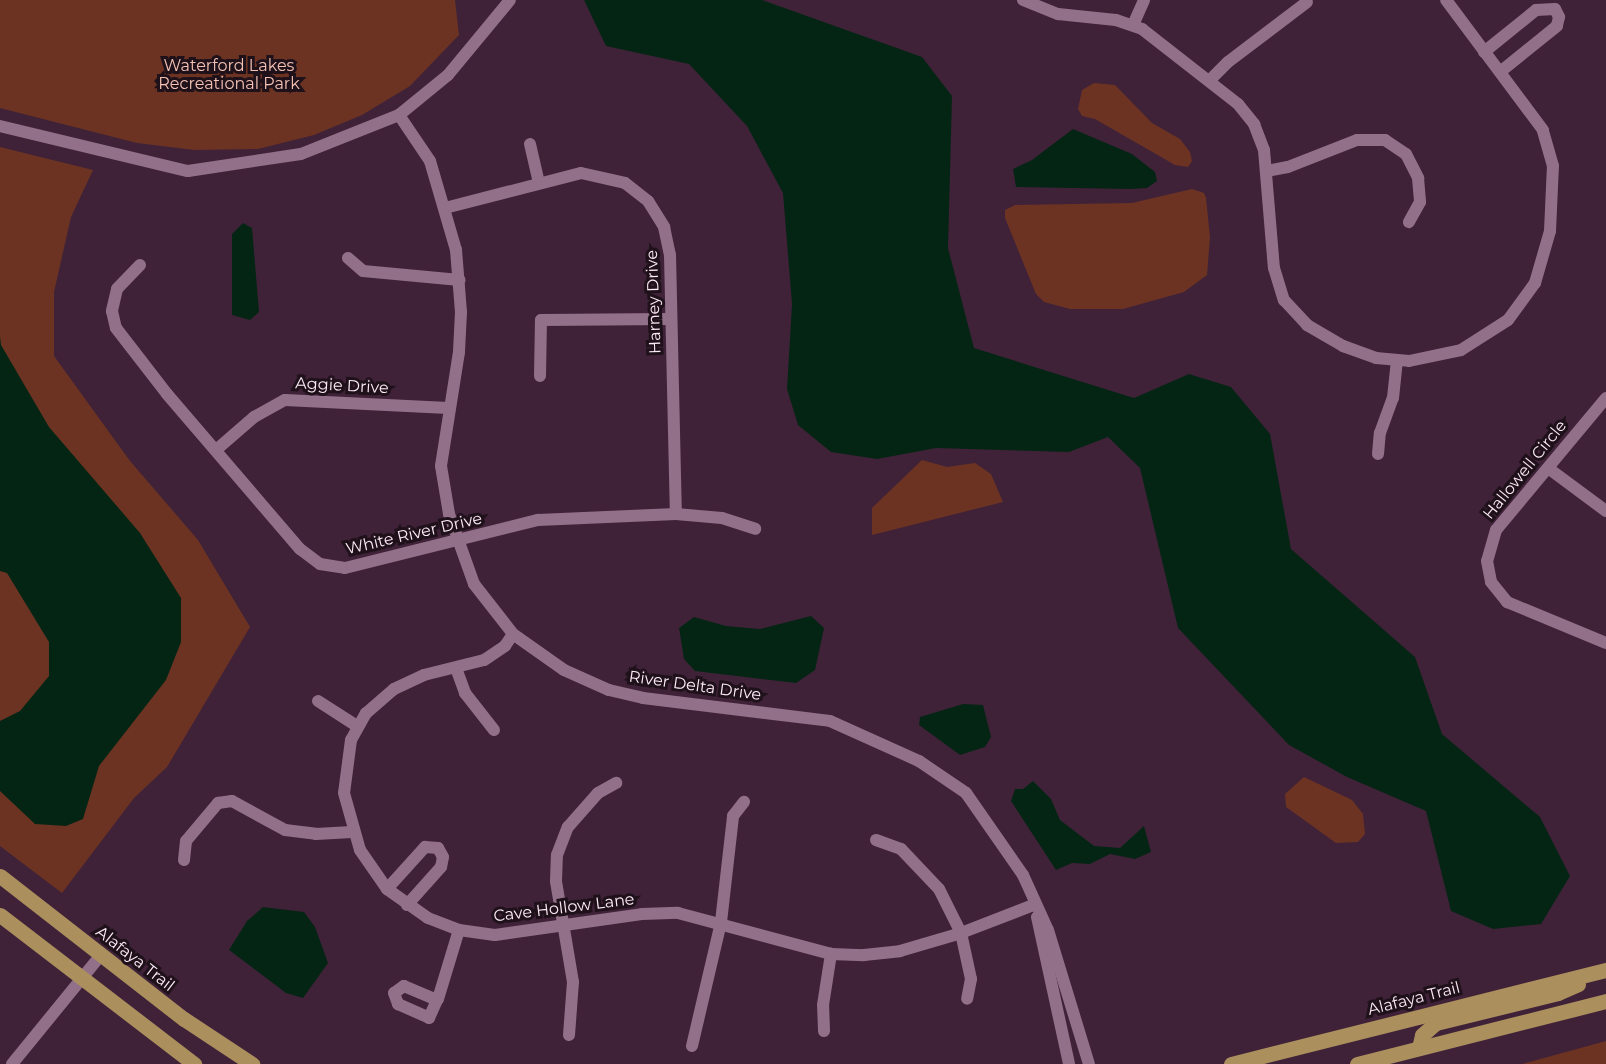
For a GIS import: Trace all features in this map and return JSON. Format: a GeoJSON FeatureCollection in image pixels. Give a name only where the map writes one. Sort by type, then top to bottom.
{"type":"FeatureCollection","features":[{"type":"Feature","properties":{"kind":"main road","name":"Alafaya Trail"},"geometry":{"type":"LineString","coordinates":[[0,876],[184,1019],[252,1064]]}},
{"type":"Feature","properties":{"kind":"main road"},"geometry":{"type":"LineString","coordinates":[[0,915],[194,1064]]}},
{"type":"Feature","properties":{"kind":"main road","name":"Alafaya Trail"},"geometry":{"type":"LineString","coordinates":[[1231,1064],[1606,971]]}},
{"type":"Feature","properties":{"kind":"main road"},"geometry":{"type":"LineString","coordinates":[[1419,1048],[1422,1035],[1436,1023],[1558,993],[1606,971]]}},
{"type":"Feature","properties":{"kind":"main road"},"geometry":{"type":"LineString","coordinates":[[1357,1064],[1606,1001]]}},
{"type":"Feature","properties":{"kind":"street"},"geometry":{"type":"LineString","coordinates":[[0,126],[188,171],[301,154],[399,115],[448,75],[510,0]]}},
{"type":"Feature","properties":{"kind":"street"},"geometry":{"type":"LineString","coordinates":[[1023,0],[1067,16],[1133,25],[1238,104],[1254,124],[1268,171],[1274,268],[1284,300],[1298,318],[1331,340],[1365,355],[1397,360],[1440,357],[1490,334],[1524,301],[1543,263],[1551,221],[1550,148],[1539,122],[1446,0]]}},
{"type":"Feature","properties":{"kind":"street"},"geometry":{"type":"LineString","coordinates":[[1133,25],[1144,0]]}},
{"type":"Feature","properties":{"kind":"street"},"geometry":{"type":"LineString","coordinates":[[1210,81],[1228,62],[1307,2]]}},
{"type":"Feature","properties":{"kind":"street"},"geometry":{"type":"LineString","coordinates":[[1484,52],[1540,8],[1555,9],[1559,17],[1557,26],[1500,72]]}},
{"type":"Feature","properties":{"kind":"street","name":"River Delta Drive"},"geometry":{"type":"LineString","coordinates":[[399,115],[430,161],[445,208],[460,280],[459,352],[448,408],[441,466],[457,542],[474,584],[513,634],[564,670],[609,690],[643,698],[830,721],[885,743],[966,793],[1006,847],[1048,930],[1089,1064]]}},
{"type":"Feature","properties":{"kind":"street"},"geometry":{"type":"LineString","coordinates":[[1268,171],[1288,167],[1357,140],[1385,140],[1406,154],[1418,178],[1420,202],[1409,222]]}},
{"type":"Feature","properties":{"kind":"street"},"geometry":{"type":"LineString","coordinates":[[530,144],[539,182]]}},
{"type":"Feature","properties":{"kind":"street","name":"Harney Drive"},"geometry":{"type":"LineString","coordinates":[[445,208],[581,173],[598,174],[640,193],[656,213],[668,239],[676,514]]}},
{"type":"Feature","properties":{"kind":"street"},"geometry":{"type":"LineString","coordinates":[[348,258],[363,272],[460,280]]}},
{"type":"Feature","properties":{"kind":"street","name":"White River Drive"},"geometry":{"type":"LineString","coordinates":[[140,265],[117,289],[112,311],[116,328],[300,549],[320,564],[345,568],[457,542],[538,520],[676,514],[722,518],[755,529]]}},
{"type":"Feature","properties":{"kind":"street"},"geometry":{"type":"LineString","coordinates":[[540,376],[541,320],[670,319]]}},
{"type":"Feature","properties":{"kind":"street"},"geometry":{"type":"LineString","coordinates":[[1378,454],[1380,433],[1393,398],[1397,360]]}},
{"type":"Feature","properties":{"kind":"street","name":"Hallowell Circle"},"geometry":{"type":"LineString","coordinates":[[1606,398],[1491,540],[1487,561],[1491,582],[1514,607],[1606,643]]}},
{"type":"Feature","properties":{"kind":"street","name":"Aggie Drive"},"geometry":{"type":"LineString","coordinates":[[216,450],[254,417],[285,400],[448,408]]}},
{"type":"Feature","properties":{"kind":"street"},"geometry":{"type":"LineString","coordinates":[[1548,468],[1606,511]]}},
{"type":"Feature","properties":{"kind":"street","name":"Cave Hollow Lane"},"geometry":{"type":"LineString","coordinates":[[513,634],[505,646],[484,660],[416,678],[394,688],[375,703],[357,726],[344,774],[345,803],[352,832],[372,870],[387,888],[407,905],[459,930],[495,935],[564,924],[678,913],[721,922],[831,954],[900,951],[961,933],[1036,904]]}},
{"type":"Feature","properties":{"kind":"street"},"geometry":{"type":"LineString","coordinates":[[456,668],[465,693],[494,730]]}},
{"type":"Feature","properties":{"kind":"street"},"geometry":{"type":"LineString","coordinates":[[318,701],[357,726]]}},
{"type":"Feature","properties":{"kind":"street"},"geometry":{"type":"LineString","coordinates":[[569,1035],[573,982],[556,880],[557,855],[568,827],[598,793],[616,783]]}},
{"type":"Feature","properties":{"kind":"street"},"geometry":{"type":"LineString","coordinates":[[184,860],[186,841],[218,803],[232,801],[285,830],[316,834],[352,832]]}},
{"type":"Feature","properties":{"kind":"street"},"geometry":{"type":"LineString","coordinates":[[692,1046],[721,922],[733,816],[744,802]]}},
{"type":"Feature","properties":{"kind":"street"},"geometry":{"type":"LineString","coordinates":[[876,840],[895,844],[920,866],[939,889],[961,933],[971,979],[967,999]]}},
{"type":"Feature","properties":{"kind":"street"},"geometry":{"type":"LineString","coordinates":[[387,888],[425,848],[438,848],[442,857],[441,867],[407,905]]}},
{"type":"Feature","properties":{"kind":"street","name":"River Delta Drive"},"geometry":{"type":"LineString","coordinates":[[1036,904],[1069,1064]]}},
{"type":"Feature","properties":{"kind":"street"},"geometry":{"type":"LineString","coordinates":[[437,1000],[404,986],[394,993],[398,1004],[429,1018],[437,1000],[459,930]]}},
{"type":"Feature","properties":{"kind":"street"},"geometry":{"type":"LineString","coordinates":[[824,1031],[823,1005],[831,954]]}},
{"type":"Feature","properties":{"kind":"street"},"geometry":{"type":"LineString","coordinates":[[12,1064],[101,955]]}},
{"type":"Feature","properties":{"kind":"green space","name":"Waterford Lakes Recreational Park"},"geometry":{"type":"Polygon","coordinates":[[[0,0],[455,0],[459,35],[410,86],[362,115],[314,135],[258,149],[195,150],[137,143],[0,108],[0,0]]]}},
{"type":"Feature","properties":{"kind":"green space"},"geometry":{"type":"Polygon","coordinates":[[[1094,83],[1115,85],[1152,123],[1180,139],[1190,152],[1192,161],[1188,167],[1175,165],[1095,119],[1082,116],[1078,109],[1082,90],[1094,83]]]}},
{"type":"Feature","properties":{"kind":"green space"},"geometry":{"type":"Polygon","coordinates":[[[0,147],[93,170],[71,217],[54,292],[54,356],[130,461],[198,540],[250,627],[167,767],[134,798],[62,893],[0,846],[0,147]]]}},
{"type":"Feature","properties":{"kind":"green space"},"geometry":{"type":"Polygon","coordinates":[[[1192,189],[1204,193],[1206,198],[1210,237],[1207,275],[1184,292],[1123,309],[1070,309],[1044,302],[1036,294],[1005,218],[1005,210],[1015,205],[1132,203],[1192,189]]]}},
{"type":"Feature","properties":{"kind":"green space"},"geometry":{"type":"Polygon","coordinates":[[[922,460],[947,467],[975,463],[991,474],[1003,502],[872,535],[872,508],[922,460]]]}},
{"type":"Feature","properties":{"kind":"green space"},"geometry":{"type":"Polygon","coordinates":[[[1304,777],[1352,800],[1363,814],[1365,834],[1358,842],[1336,843],[1286,807],[1285,794],[1304,777]]]}},
{"type":"Feature","properties":{"kind":"green space"},"geometry":{"type":"Polygon","coordinates":[[[1606,1041],[1606,1064],[1522,1064],[1606,1041]]]}},
{"type":"Feature","properties":{"kind":"shaded area"},"geometry":{"type":"Polygon","coordinates":[[[584,0],[762,0],[922,57],[952,96],[948,248],[974,348],[1134,398],[1189,374],[1231,387],[1270,434],[1291,549],[1415,657],[1442,734],[1540,817],[1570,876],[1541,924],[1493,929],[1451,911],[1426,811],[1347,777],[1289,745],[1178,628],[1140,468],[1108,437],[1069,452],[936,448],[877,459],[831,452],[798,425],[787,389],[792,304],[783,193],[747,126],[689,64],[606,46],[584,0]]]}},
{"type":"Feature","properties":{"kind":"shaded area"},"geometry":{"type":"Polygon","coordinates":[[[1073,129],[1132,154],[1155,172],[1157,181],[1147,188],[1131,189],[1016,187],[1013,169],[1032,160],[1073,129]]]}},
{"type":"Feature","properties":{"kind":"shaded area"},"geometry":{"type":"Polygon","coordinates":[[[243,223],[252,228],[259,312],[250,320],[232,315],[232,234],[243,223]]]}},
{"type":"Feature","properties":{"kind":"shaded area"},"geometry":{"type":"Polygon","coordinates":[[[0,336],[1,345],[49,427],[140,533],[181,598],[181,642],[166,680],[99,766],[83,819],[66,826],[35,824],[0,791],[0,721],[20,711],[49,676],[49,642],[7,573],[0,571],[0,336]]]}},
{"type":"Feature","properties":{"kind":"shaded area"},"geometry":{"type":"Polygon","coordinates":[[[811,616],[824,628],[815,670],[796,683],[695,671],[684,659],[679,628],[694,617],[726,626],[760,629],[811,616]]]}},
{"type":"Feature","properties":{"kind":"shaded area"},"geometry":{"type":"Polygon","coordinates":[[[963,704],[983,705],[991,737],[985,747],[960,755],[919,725],[920,717],[963,704]]]}},
{"type":"Feature","properties":{"kind":"shaded area"},"geometry":{"type":"Polygon","coordinates":[[[1033,781],[1051,799],[1060,820],[1094,846],[1120,848],[1144,826],[1151,852],[1135,859],[1110,854],[1090,864],[1072,863],[1056,870],[1011,801],[1015,789],[1023,789],[1033,781]]]}},
{"type":"Feature","properties":{"kind":"shaded area"},"geometry":{"type":"Polygon","coordinates":[[[263,907],[304,912],[315,927],[328,963],[303,998],[286,993],[229,950],[247,921],[263,907]]]}}]}
